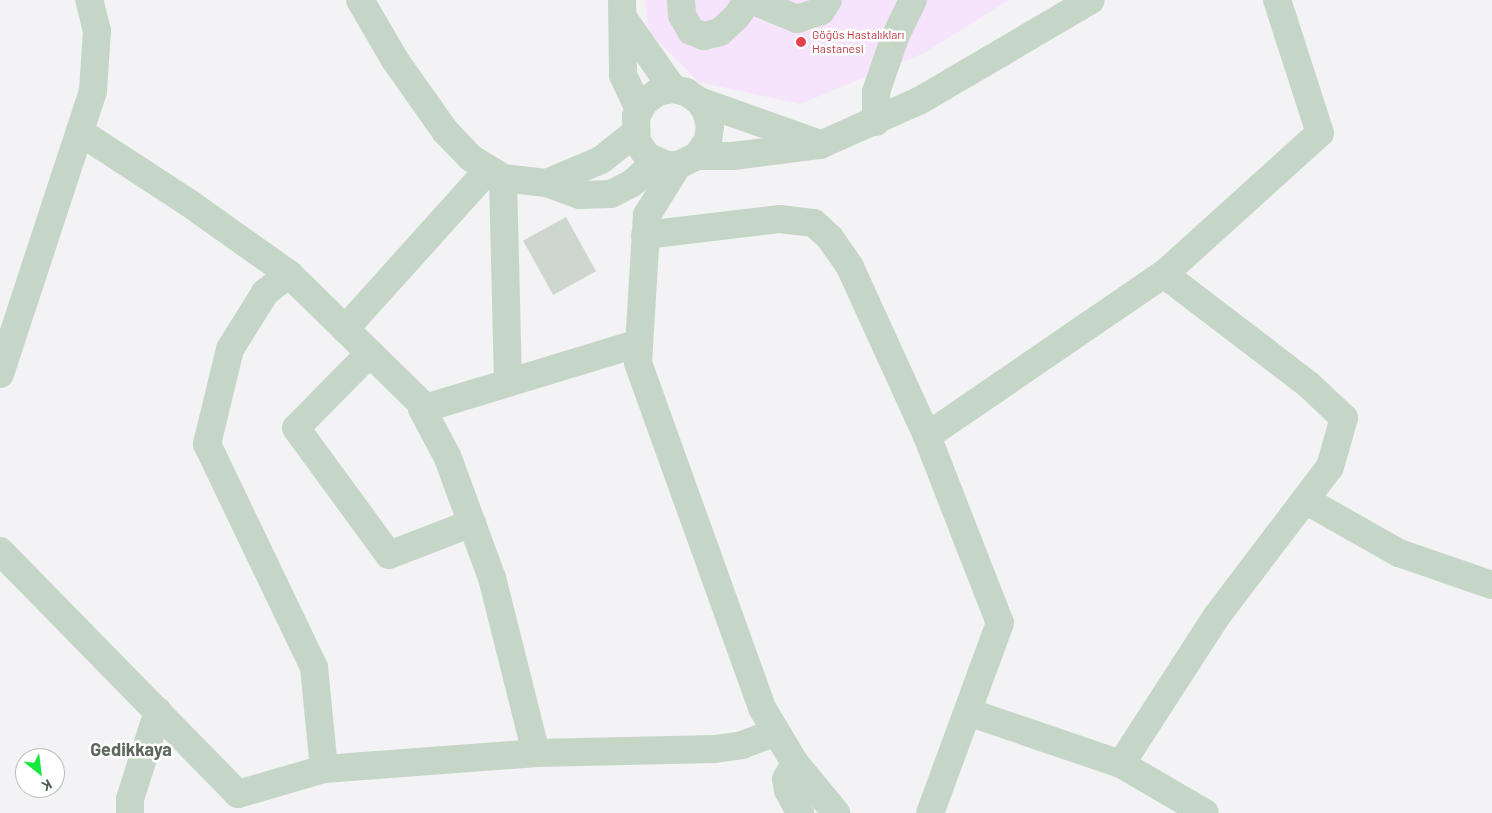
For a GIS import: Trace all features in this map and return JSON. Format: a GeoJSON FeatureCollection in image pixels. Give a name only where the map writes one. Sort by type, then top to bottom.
{"type":"FeatureCollection","features":[{"type":"Feature","properties":{"kind":"street"},"geometry":{"type":"LineString","coordinates":[[0,374],[93,91],[98,31],[89,0]]}},
{"type":"Feature","properties":{"kind":"street"},"geometry":{"type":"LineString","coordinates":[[360,0],[396,60],[445,131],[495,174],[548,183],[580,195],[611,194],[677,161],[708,140],[710,126],[706,110],[699,101]]}},
{"type":"Feature","properties":{"kind":"street"},"geometry":{"type":"LineString","coordinates":[[681,0],[682,15],[691,31],[704,36],[720,32],[750,0],[797,19],[820,11],[828,0]]}},
{"type":"Feature","properties":{"kind":"street"},"geometry":{"type":"LineString","coordinates":[[876,122],[876,92],[895,37],[913,0]]}},
{"type":"Feature","properties":{"kind":"street"},"geometry":{"type":"LineString","coordinates":[[623,10],[623,75],[637,121],[641,150],[677,161],[820,145],[876,122],[928,96],[1091,0]]}},
{"type":"Feature","properties":{"kind":"street"},"geometry":{"type":"LineString","coordinates":[[927,436],[1164,274],[1320,133],[1278,0]]}},
{"type":"Feature","properties":{"kind":"street"},"geometry":{"type":"LineString","coordinates":[[623,10],[673,90]]}},
{"type":"Feature","properties":{"kind":"street"},"geometry":{"type":"LineString","coordinates":[[548,183],[601,160],[637,121],[658,92],[673,90],[686,92],[699,101],[820,145]]}},
{"type":"Feature","properties":{"kind":"street"},"geometry":{"type":"LineString","coordinates":[[80,132],[189,203],[289,274],[426,408]]}},
{"type":"Feature","properties":{"kind":"street"},"geometry":{"type":"LineString","coordinates":[[677,161],[647,215],[638,363],[762,708],[774,734],[836,813]]}},
{"type":"Feature","properties":{"kind":"street"},"geometry":{"type":"LineString","coordinates":[[345,329],[495,174]]}},
{"type":"Feature","properties":{"kind":"street"},"geometry":{"type":"LineString","coordinates":[[495,174],[508,383]]}},
{"type":"Feature","properties":{"kind":"street"},"geometry":{"type":"LineString","coordinates":[[645,235],[780,219],[814,223],[830,238],[850,267],[927,436],[1000,623],[930,813]]}},
{"type":"Feature","properties":{"kind":"street"},"geometry":{"type":"LineString","coordinates":[[289,274],[265,293],[230,349],[207,444],[314,667],[324,769]]}},
{"type":"Feature","properties":{"kind":"street"},"geometry":{"type":"LineString","coordinates":[[1121,764],[1216,617],[1307,500],[1330,467],[1344,418],[1308,385],[1164,274]]}},
{"type":"Feature","properties":{"kind":"street"},"geometry":{"type":"LineString","coordinates":[[536,753],[492,578],[447,456],[422,409],[639,343]]}},
{"type":"Feature","properties":{"kind":"street"},"geometry":{"type":"LineString","coordinates":[[370,353],[296,428],[390,555],[472,523]]}},
{"type":"Feature","properties":{"kind":"street"},"geometry":{"type":"LineString","coordinates":[[1307,500],[1399,553],[1492,585]]}},
{"type":"Feature","properties":{"kind":"street"},"geometry":{"type":"LineString","coordinates":[[0,551],[246,803],[324,769],[536,753],[715,749],[742,745],[774,734]]}},
{"type":"Feature","properties":{"kind":"street"},"geometry":{"type":"LineString","coordinates":[[130,813],[130,799],[158,711]]}},
{"type":"Feature","properties":{"kind":"street"},"geometry":{"type":"LineString","coordinates":[[968,712],[1121,764],[1205,813]]}},
{"type":"Feature","properties":{"kind":"street"},"geometry":{"type":"LineString","coordinates":[[795,763],[786,779],[788,790],[800,813]]}},
{"type":"Feature","properties":{"kind":"shaded area","name":"Göğüs Hastalıkları Hastanesi"},"geometry":{"type":"Polygon","coordinates":[[[645,0],[1009,0],[924,53],[800,104],[699,82],[649,32],[645,0]]]}},
{"type":"Feature","properties":{"kind":"building"},"geometry":{"type":"Polygon","coordinates":[[[566,217],[596,271],[553,295],[523,241],[566,217]]]}},
{"type":"Feature","properties":{"kind":"place","name":"Göğüs Hastalıkları Hastanesi"},"geometry":{"type":"Point","coordinates":[801,42]}},
{"type":"Feature","properties":{"kind":"district","name":"Gedikkaya"},"geometry":{"type":"Point","coordinates":[131,749]}}]}
